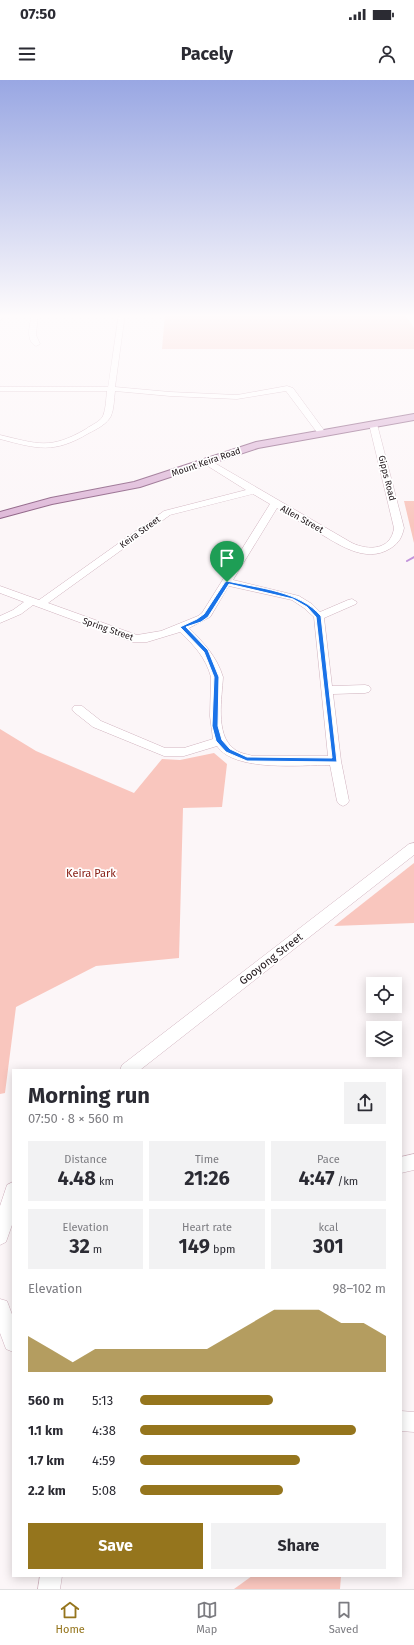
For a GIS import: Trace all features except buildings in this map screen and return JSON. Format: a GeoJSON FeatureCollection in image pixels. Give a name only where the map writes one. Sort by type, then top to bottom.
{"type":"FeatureCollection","features":[{"type":"Feature","properties":{"kind":"main road","name":"Mount Keira Road"},"geometry":{"type":"LineString","coordinates":[[0,515],[51,501],[136,485],[256,445],[414,417]]}},
{"type":"Feature","properties":{"kind":"street"},"geometry":{"type":"LineString","coordinates":[[0,437],[40,447],[69,442],[105,419],[108,412],[112,384]]}},
{"type":"Feature","properties":{"kind":"street"},"geometry":{"type":"LineString","coordinates":[[0,389],[111,388],[176,394],[237,397],[287,388],[322,433]]}},
{"type":"Feature","properties":{"kind":"street","name":"Gipps Road"},"geometry":{"type":"LineString","coordinates":[[373,424],[399,532]]}},
{"type":"Feature","properties":{"kind":"street","name":"Allen Street"},"geometry":{"type":"LineString","coordinates":[[206,461],[274,504],[350,546],[367,552],[379,550],[388,546],[394,541],[399,532]]}},
{"type":"Feature","properties":{"kind":"street","name":"Keira Street"},"geometry":{"type":"LineString","coordinates":[[0,620],[36,603],[167,513],[254,491]]}},
{"type":"Feature","properties":{"kind":"street","name":"Spring Street"},"geometry":{"type":"LineString","coordinates":[[0,589],[134,639],[146,639],[182,627],[206,616],[274,504]]}},
{"type":"Feature","properties":{"kind":"street"},"geometry":{"type":"LineString","coordinates":[[227,582],[295,598],[308,606],[318,616],[335,761],[343,801]]}},
{"type":"Feature","properties":{"kind":"street"},"geometry":{"type":"LineString","coordinates":[[318,616],[352,602]]}},
{"type":"Feature","properties":{"kind":"street"},"geometry":{"type":"LineString","coordinates":[[182,627],[206,651],[216,677],[215,726],[219,741],[228,751],[247,759],[335,761]]}},
{"type":"Feature","properties":{"kind":"street"},"geometry":{"type":"LineString","coordinates":[[327,690],[365,689]]}},
{"type":"Feature","properties":{"kind":"street"},"geometry":{"type":"LineString","coordinates":[[78,709],[97,724],[164,752],[184,752],[219,741]]}},
{"type":"Feature","properties":{"kind":"street","name":"Gooyong Street"},"geometry":{"type":"LineString","coordinates":[[129,1069],[414,848]]}},
{"type":"Feature","properties":{"kind":"street"},"geometry":{"type":"LineString","coordinates":[[402,1165],[414,1162]]}},
{"type":"Feature","properties":{"kind":"street"},"geometry":{"type":"LineString","coordinates":[[0,1236],[12,1194]]}},
{"type":"Feature","properties":{"kind":"street"},"geometry":{"type":"LineString","coordinates":[[2,1319],[12,1340]]}},
{"type":"Feature","properties":{"kind":"street"},"geometry":{"type":"LineString","coordinates":[[402,1421],[414,1422]]}},
{"type":"Feature","properties":{"kind":"street"},"geometry":{"type":"LineString","coordinates":[[49,1589],[51,1577]]}},
{"type":"Feature","properties":{"kind":"green space"},"geometry":{"type":"Polygon","coordinates":[[[404,501],[414,501],[414,543],[404,501]]]}},
{"type":"Feature","properties":{"kind":"green space","name":"Keira Park"},"geometry":{"type":"Polygon","coordinates":[[[0,729],[36,751],[134,793],[162,759],[180,760],[214,753],[227,764],[222,807],[183,808],[179,958],[96,966],[16,1007],[5,1093],[0,1094],[0,729]]]}},
{"type":"Feature","properties":{"kind":"green space"},"geometry":{"type":"Polygon","coordinates":[[[414,863],[414,923],[334,926],[414,863]]]}},
{"type":"Feature","properties":{"kind":"green space"},"geometry":{"type":"Polygon","coordinates":[[[251,1577],[341,1577],[340,1589],[234,1589],[251,1577]]]}},
{"type":"Feature","properties":{"kind":"waterway"},"geometry":{"type":"LineString","coordinates":[[407,561],[414,557]]}},
{"type":"Feature","properties":{"kind":"route"},"geometry":{"type":"LineString","coordinates":[[227,582],[295,598],[308,606],[318,616],[335,761],[247,759],[228,751],[219,741],[215,726],[216,677],[206,651],[182,627],[206,616],[227,582]]}}]}
